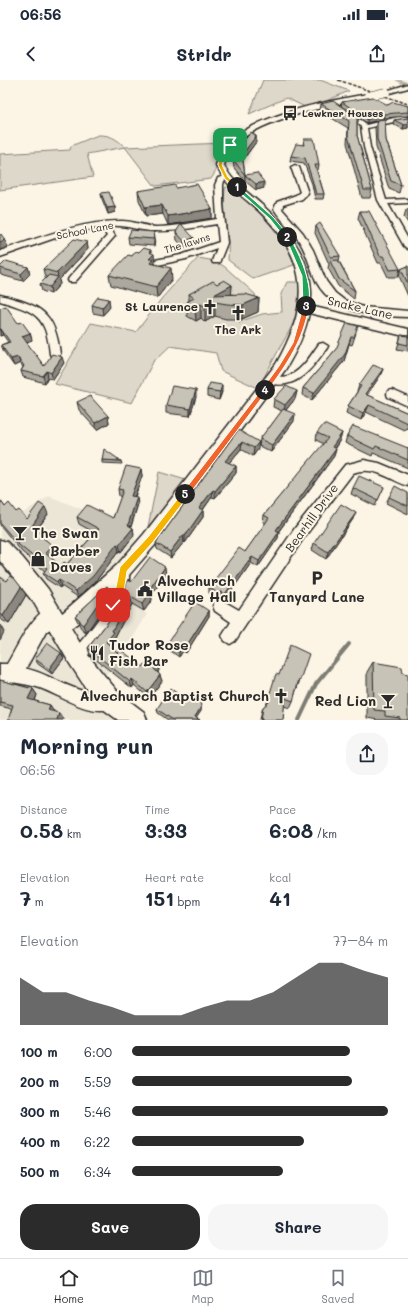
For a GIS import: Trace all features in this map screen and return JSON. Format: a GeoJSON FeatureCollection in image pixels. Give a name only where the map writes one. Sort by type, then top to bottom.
{"type":"FeatureCollection","features":[{"type":"Feature","properties":{"kind":"main road"},"geometry":{"type":"LineString","coordinates":[[0,548],[16,563],[23,575],[41,596],[77,657],[111,701],[136,720]]}},
{"type":"Feature","properties":{"kind":"street"},"geometry":{"type":"LineString","coordinates":[[111,701],[104,703],[79,698],[29,676],[6,673],[40,626],[73,616],[123,570],[154,534],[272,380],[296,343],[306,309],[306,284],[301,265],[291,244],[278,224],[226,178],[220,165],[220,159],[227,148],[239,138],[252,130],[297,111],[407,87]]}},
{"type":"Feature","properties":{"kind":"street"},"geometry":{"type":"LineString","coordinates":[[331,103],[362,123],[367,147],[384,202],[408,246]]}},
{"type":"Feature","properties":{"kind":"street"},"geometry":{"type":"LineString","coordinates":[[364,127],[398,119],[408,119]]}},
{"type":"Feature","properties":{"kind":"street"},"geometry":{"type":"LineString","coordinates":[[295,167],[304,193],[299,197],[282,203],[279,205],[278,209],[288,222],[295,228],[306,245],[324,286],[336,298],[352,307],[366,311],[408,314]]}},
{"type":"Feature","properties":{"kind":"street"},"geometry":{"type":"LineString","coordinates":[[216,261],[223,243],[220,221],[219,185],[221,180],[226,178]]}},
{"type":"Feature","properties":{"kind":"street"},"geometry":{"type":"LineString","coordinates":[[384,202],[408,201]]}},
{"type":"Feature","properties":{"kind":"street","name":"School Lane"},"geometry":{"type":"LineString","coordinates":[[0,254],[36,240],[104,225],[123,223],[160,229],[220,221]]}},
{"type":"Feature","properties":{"kind":"street"},"geometry":{"type":"LineString","coordinates":[[278,224],[288,222]]}},
{"type":"Feature","properties":{"kind":"street"},"geometry":{"type":"LineString","coordinates":[[72,280],[111,236],[104,225]]}},
{"type":"Feature","properties":{"kind":"street","name":"The lawns"},"geometry":{"type":"LineString","coordinates":[[158,262],[183,257],[223,243]]}},
{"type":"Feature","properties":{"kind":"street"},"geometry":{"type":"LineString","coordinates":[[0,298],[29,307],[46,321],[51,330],[56,354]]}},
{"type":"Feature","properties":{"kind":"street","name":"Snake Lane"},"geometry":{"type":"LineString","coordinates":[[306,309],[408,333]]}},
{"type":"Feature","properties":{"kind":"street"},"geometry":{"type":"LineString","coordinates":[[272,380],[286,381],[295,379],[324,346]]}},
{"type":"Feature","properties":{"kind":"street"},"geometry":{"type":"LineString","coordinates":[[392,394],[408,402]]}},
{"type":"Feature","properties":{"kind":"street","name":"Bearhill Drive"},"geometry":{"type":"LineString","coordinates":[[230,636],[300,532],[349,469],[361,465],[374,466],[408,481]]}},
{"type":"Feature","properties":{"kind":"street"},"geometry":{"type":"LineString","coordinates":[[77,657],[99,630],[113,605],[119,592],[123,570]]}},
{"type":"Feature","properties":{"kind":"street"},"geometry":{"type":"LineString","coordinates":[[220,606],[240,620]]}},
{"type":"Feature","properties":{"kind":"shaded area"},"geometry":{"type":"Polygon","coordinates":[[[263,80],[320,80],[349,91],[326,101],[305,107],[286,98],[249,114],[263,80]]]}},
{"type":"Feature","properties":{"kind":"shaded area"},"geometry":{"type":"Polygon","coordinates":[[[98,135],[113,138],[125,147],[87,154],[93,177],[0,190],[0,154],[70,150],[71,146],[98,135]]]}},
{"type":"Feature","properties":{"kind":"shaded area"},"geometry":{"type":"Polygon","coordinates":[[[225,143],[217,154],[215,173],[211,179],[155,186],[125,147],[225,143]]]}},
{"type":"Feature","properties":{"kind":"shaded area"},"geometry":{"type":"Polygon","coordinates":[[[229,186],[252,206],[273,228],[291,254],[294,265],[253,279],[228,260],[224,197],[225,188],[229,186]]]}},
{"type":"Feature","properties":{"kind":"shaded area"},"geometry":{"type":"Polygon","coordinates":[[[198,258],[216,261],[225,267],[255,294],[258,308],[239,322],[262,314],[282,312],[281,294],[287,282],[301,282],[299,313],[258,388],[221,371],[216,353],[170,346],[153,362],[132,403],[55,384],[91,323],[136,332],[162,298],[198,258]]]}},
{"type":"Feature","properties":{"kind":"shaded area"},"geometry":{"type":"Polygon","coordinates":[[[159,472],[189,481],[149,529],[148,527],[159,472]]]}},
{"type":"Feature","properties":{"kind":"shaded area"},"geometry":{"type":"Polygon","coordinates":[[[49,496],[89,512],[135,535],[135,542],[80,604],[67,610],[58,608],[29,566],[0,535],[0,528],[49,496]]]}},
{"type":"Feature","properties":{"kind":"shaded area"},"geometry":{"type":"Polygon","coordinates":[[[0,562],[31,594],[72,668],[93,696],[115,720],[0,720],[0,562]]]}},
{"type":"Feature","properties":{"kind":"shaded area"},"geometry":{"type":"Polygon","coordinates":[[[111,585],[120,596],[147,614],[122,656],[105,676],[80,646],[73,633],[72,623],[111,585]]]}},
{"type":"Feature","properties":{"kind":"building"},"geometry":{"type":"Polygon","coordinates":[[[373,97],[388,105],[393,102],[408,106],[408,112],[384,114],[367,119],[342,102],[373,97]]]}},
{"type":"Feature","properties":{"kind":"building"},"geometry":{"type":"Polygon","coordinates":[[[333,101],[359,118],[357,119],[357,135],[372,190],[364,190],[348,136],[349,121],[321,104],[333,101]]]}},
{"type":"Feature","properties":{"kind":"building"},"geometry":{"type":"Polygon","coordinates":[[[408,118],[408,124],[404,125],[394,120],[408,118]]]}},
{"type":"Feature","properties":{"kind":"building"},"geometry":{"type":"Polygon","coordinates":[[[385,119],[386,140],[401,185],[391,181],[377,139],[377,120],[385,119]]]}},
{"type":"Feature","properties":{"kind":"building"},"geometry":{"type":"Polygon","coordinates":[[[251,132],[256,136],[242,155],[245,175],[235,162],[233,154],[251,132]]]}},
{"type":"Feature","properties":{"kind":"building"},"geometry":{"type":"Polygon","coordinates":[[[304,139],[314,139],[319,165],[315,165],[324,194],[316,194],[305,158],[291,156],[296,144],[304,145],[304,139]]]}},
{"type":"Feature","properties":{"kind":"building"},"geometry":{"type":"Polygon","coordinates":[[[257,173],[264,182],[256,184],[245,175],[257,173]]]}},
{"type":"Feature","properties":{"kind":"building"},"geometry":{"type":"Polygon","coordinates":[[[197,184],[212,209],[168,216],[162,205],[145,207],[138,191],[175,185],[176,188],[197,184]]]}},
{"type":"Feature","properties":{"kind":"building"},"geometry":{"type":"Polygon","coordinates":[[[109,192],[115,207],[107,208],[101,193],[109,192]]]}},
{"type":"Feature","properties":{"kind":"building"},"geometry":{"type":"Polygon","coordinates":[[[360,211],[369,211],[400,269],[390,270],[383,256],[380,256],[360,211]]]}},
{"type":"Feature","properties":{"kind":"building"},"geometry":{"type":"Polygon","coordinates":[[[320,223],[340,256],[331,257],[316,226],[320,223]]]}},
{"type":"Feature","properties":{"kind":"building"},"geometry":{"type":"Polygon","coordinates":[[[181,224],[194,238],[184,241],[176,232],[181,224]]]}},
{"type":"Feature","properties":{"kind":"building"},"geometry":{"type":"Polygon","coordinates":[[[131,230],[154,232],[154,239],[128,237],[131,230]]]}},
{"type":"Feature","properties":{"kind":"building"},"geometry":{"type":"Polygon","coordinates":[[[1,234],[5,240],[0,242],[0,235],[1,234]]]}},
{"type":"Feature","properties":{"kind":"building"},"geometry":{"type":"Polygon","coordinates":[[[74,239],[87,242],[57,273],[43,269],[74,239]]]}},
{"type":"Feature","properties":{"kind":"building"},"geometry":{"type":"Polygon","coordinates":[[[143,248],[151,250],[149,252],[154,254],[149,259],[153,259],[150,263],[171,268],[156,287],[109,275],[128,255],[132,256],[136,251],[139,252],[143,248]]]}},
{"type":"Feature","properties":{"kind":"building"},"geometry":{"type":"Polygon","coordinates":[[[338,260],[355,291],[339,279],[330,261],[338,260]]]}},
{"type":"Feature","properties":{"kind":"building"},"geometry":{"type":"Polygon","coordinates":[[[6,261],[28,267],[21,274],[0,268],[6,261]]]}},
{"type":"Feature","properties":{"kind":"building"},"geometry":{"type":"Polygon","coordinates":[[[408,266],[408,284],[401,269],[408,266]]]}},
{"type":"Feature","properties":{"kind":"building"},"geometry":{"type":"Polygon","coordinates":[[[49,275],[58,277],[50,287],[40,284],[49,275]]]}},
{"type":"Feature","properties":{"kind":"building"},"geometry":{"type":"Polygon","coordinates":[[[224,280],[232,285],[214,295],[245,294],[259,298],[243,305],[215,302],[205,307],[201,304],[195,307],[187,302],[194,298],[189,294],[213,281],[217,284],[224,280]]]}},
{"type":"Feature","properties":{"kind":"building"},"geometry":{"type":"Polygon","coordinates":[[[98,297],[109,299],[102,308],[92,305],[98,297]]]}},
{"type":"Feature","properties":{"kind":"building"},"geometry":{"type":"Polygon","coordinates":[[[6,306],[18,323],[22,322],[30,333],[22,336],[44,366],[52,354],[62,357],[51,373],[47,371],[43,376],[21,371],[24,366],[18,357],[11,359],[1,345],[10,342],[0,329],[0,308],[6,306]]]}},
{"type":"Feature","properties":{"kind":"building"},"geometry":{"type":"Polygon","coordinates":[[[347,323],[358,326],[354,337],[351,337],[345,354],[314,393],[303,388],[336,349],[347,323]]]}},
{"type":"Feature","properties":{"kind":"building"},"geometry":{"type":"Polygon","coordinates":[[[401,335],[408,336],[408,345],[399,343],[401,335]]]}},
{"type":"Feature","properties":{"kind":"building"},"geometry":{"type":"Polygon","coordinates":[[[373,365],[383,369],[365,394],[408,413],[407,423],[369,405],[363,413],[348,406],[361,386],[359,385],[373,365]]]}},
{"type":"Feature","properties":{"kind":"building"},"geometry":{"type":"Polygon","coordinates":[[[210,383],[222,385],[220,392],[207,390],[210,383]]]}},
{"type":"Feature","properties":{"kind":"building"},"geometry":{"type":"Polygon","coordinates":[[[172,386],[196,390],[190,409],[166,405],[172,386]]]}},
{"type":"Feature","properties":{"kind":"building"},"geometry":{"type":"Polygon","coordinates":[[[286,386],[297,391],[285,405],[274,399],[286,386]]]}},
{"type":"Feature","properties":{"kind":"building"},"geometry":{"type":"Polygon","coordinates":[[[90,396],[108,416],[95,423],[77,402],[90,396]]]}},
{"type":"Feature","properties":{"kind":"building"},"geometry":{"type":"Polygon","coordinates":[[[283,409],[295,414],[272,445],[260,439],[269,428],[283,409]]]}},
{"type":"Feature","properties":{"kind":"building"},"geometry":{"type":"Polygon","coordinates":[[[324,424],[342,433],[332,447],[336,449],[276,530],[279,532],[259,561],[252,557],[225,594],[221,592],[217,593],[209,587],[239,548],[245,552],[269,518],[264,515],[328,438],[317,433],[324,424]]]}},
{"type":"Feature","properties":{"kind":"building"},"geometry":{"type":"Polygon","coordinates":[[[353,426],[408,448],[408,460],[376,446],[374,449],[347,436],[353,426]]]}},
{"type":"Feature","properties":{"kind":"building"},"geometry":{"type":"Polygon","coordinates":[[[238,430],[259,442],[254,448],[242,442],[225,461],[236,466],[215,491],[213,490],[199,508],[203,510],[185,536],[183,535],[170,552],[156,543],[238,430]]]}},
{"type":"Feature","properties":{"kind":"building"},"geometry":{"type":"Polygon","coordinates":[[[104,449],[121,461],[102,460],[104,449]]]}},
{"type":"Feature","properties":{"kind":"building"},"geometry":{"type":"Polygon","coordinates":[[[126,466],[141,469],[131,496],[137,497],[128,525],[133,528],[119,545],[117,544],[93,576],[76,591],[59,580],[57,582],[43,573],[47,568],[19,545],[0,523],[0,500],[5,507],[9,503],[16,512],[19,510],[27,519],[39,503],[45,507],[32,526],[53,546],[45,553],[61,566],[64,562],[67,564],[99,529],[77,517],[87,505],[113,518],[123,490],[118,489],[126,466]]]}},
{"type":"Feature","properties":{"kind":"building"},"geometry":{"type":"Polygon","coordinates":[[[359,476],[384,487],[378,500],[353,488],[359,476]]]}},
{"type":"Feature","properties":{"kind":"building"},"geometry":{"type":"Polygon","coordinates":[[[395,486],[408,493],[408,506],[389,497],[395,486]]]}},
{"type":"Feature","properties":{"kind":"building"},"geometry":{"type":"Polygon","coordinates":[[[341,504],[356,513],[328,552],[314,543],[341,504]]]}},
{"type":"Feature","properties":{"kind":"building"},"geometry":{"type":"Polygon","coordinates":[[[150,557],[165,567],[148,591],[151,592],[142,604],[130,596],[112,631],[114,632],[106,642],[118,653],[120,649],[143,667],[150,657],[158,663],[154,669],[160,675],[147,692],[132,679],[130,682],[88,648],[111,618],[122,597],[128,579],[131,582],[150,557]]]}},
{"type":"Feature","properties":{"kind":"building"},"geometry":{"type":"Polygon","coordinates":[[[10,576],[14,578],[21,587],[3,616],[0,614],[0,577],[7,581],[10,576]]]}},
{"type":"Feature","properties":{"kind":"building"},"geometry":{"type":"Polygon","coordinates":[[[107,586],[99,602],[83,625],[75,616],[107,586]]]}},
{"type":"Feature","properties":{"kind":"building"},"geometry":{"type":"Polygon","coordinates":[[[195,602],[209,611],[185,648],[183,646],[179,652],[167,644],[195,602]]]}},
{"type":"Feature","properties":{"kind":"building"},"geometry":{"type":"Polygon","coordinates":[[[47,643],[61,653],[49,669],[35,659],[47,643]]]}},
{"type":"Feature","properties":{"kind":"building"},"geometry":{"type":"Polygon","coordinates":[[[290,645],[309,654],[300,680],[299,679],[293,701],[285,698],[283,720],[261,720],[263,707],[269,702],[269,696],[276,674],[279,675],[290,645]]]}},
{"type":"Feature","properties":{"kind":"building","name":"Red Lion"},"geometry":{"type":"Polygon","coordinates":[[[373,662],[402,667],[403,673],[408,674],[408,720],[400,720],[400,718],[385,716],[385,711],[374,710],[373,662]]]}},
{"type":"Feature","properties":{"kind":"building"},"geometry":{"type":"Polygon","coordinates":[[[0,680],[33,689],[28,699],[50,705],[48,710],[59,713],[57,720],[8,720],[13,705],[0,702],[0,680]]]}},
{"type":"Feature","properties":{"kind":"building"},"geometry":{"type":"Polygon","coordinates":[[[170,688],[182,697],[187,694],[200,701],[201,707],[195,717],[200,720],[173,720],[157,709],[170,688]]]}},
{"type":"Feature","properties":{"kind":"waterway"},"geometry":{"type":"LineString","coordinates":[[398,80],[408,85]]}},
{"type":"Feature","properties":{"kind":"waterway"},"geometry":{"type":"LineString","coordinates":[[299,720],[316,684],[349,644]]}},
{"type":"Feature","properties":{"kind":"railway"},"geometry":{"type":"LineString","coordinates":[[338,80],[408,104]]}},
{"type":"Feature","properties":{"kind":"place","name":"Lewkner Houses"},"geometry":{"type":"Point","coordinates":[290,113]}},
{"type":"Feature","properties":{"kind":"place","name":"St Laurence"},"geometry":{"type":"Point","coordinates":[210,307]}},
{"type":"Feature","properties":{"kind":"place","name":"The Ark"},"geometry":{"type":"Point","coordinates":[238,313]}},
{"type":"Feature","properties":{"kind":"place","name":"The Swan"},"geometry":{"type":"Point","coordinates":[20,533]}},
{"type":"Feature","properties":{"kind":"place","name":"Barber Daves"},"geometry":{"type":"Point","coordinates":[38,559]}},
{"type":"Feature","properties":{"kind":"place","name":"Tanyard Lane"},"geometry":{"type":"Point","coordinates":[317,578]}},
{"type":"Feature","properties":{"kind":"place","name":"Alvechurch Village Hall"},"geometry":{"type":"Point","coordinates":[145,589]}},
{"type":"Feature","properties":{"kind":"place","name":"Tudor Rose Fish Bar"},"geometry":{"type":"Point","coordinates":[97,653]}},
{"type":"Feature","properties":{"kind":"place","name":"Alvechurch Baptist Church"},"geometry":{"type":"Point","coordinates":[281,696]}},
{"type":"Feature","properties":{"kind":"place","name":"Red Lion"},"geometry":{"type":"Point","coordinates":[388,701]}},
{"type":"Feature","properties":{"kind":"route"},"geometry":{"type":"LineString","coordinates":[[113,605],[119,592],[123,570],[172,512],[282,367],[296,343],[303,322],[306,309],[307,292],[305,276],[301,265],[286,235],[278,224],[262,208],[226,178],[222,172],[220,159],[230,145]]}}]}
